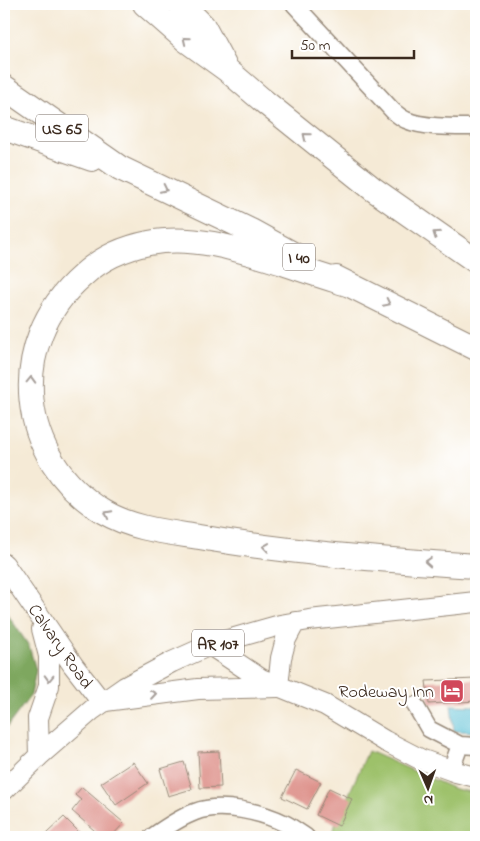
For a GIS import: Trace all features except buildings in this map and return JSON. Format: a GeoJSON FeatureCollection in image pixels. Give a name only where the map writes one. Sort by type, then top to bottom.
{"type":"FeatureCollection","features":[{"type":"Feature","properties":{"kind":"highway"},"geometry":{"type":"LineString","coordinates":[[145,4],[186,40],[226,69],[373,189],[476,261]]}},
{"type":"Feature","properties":{"kind":"highway"},"geometry":{"type":"LineString","coordinates":[[181,4],[203,26],[226,69]]}},
{"type":"Feature","properties":{"kind":"highway","name":"US 65"},"geometry":{"type":"LineString","coordinates":[[4,87],[120,168]]}},
{"type":"Feature","properties":{"kind":"highway","name":"I 40"},"geometry":{"type":"LineString","coordinates":[[4,128],[120,168],[251,231],[350,285],[476,348]]}},
{"type":"Feature","properties":{"kind":"highway"},"geometry":{"type":"LineString","coordinates":[[350,285],[249,252],[194,242],[150,243],[128,248],[103,260],[72,284],[44,324],[36,345],[30,388],[36,423],[42,443],[54,464],[74,490],[85,500],[106,513],[129,524],[159,531],[281,549],[476,566]]}},
{"type":"Feature","properties":{"kind":"main road","name":"Calvary Road"},"geometry":{"type":"LineString","coordinates":[[4,564],[72,664],[97,696],[105,701]]}},
{"type":"Feature","properties":{"kind":"main road","name":"AR 107"},"geometry":{"type":"LineString","coordinates":[[4,790],[39,756],[105,701],[125,687],[172,662],[210,645],[295,622],[476,602]]}},
{"type":"Feature","properties":{"kind":"main road"},"geometry":{"type":"LineString","coordinates":[[37,613],[49,656],[48,686],[38,718],[39,756]]}},
{"type":"Feature","properties":{"kind":"main road"},"geometry":{"type":"LineString","coordinates":[[278,687],[281,658],[286,639],[295,622]]}},
{"type":"Feature","properties":{"kind":"main road"},"geometry":{"type":"LineString","coordinates":[[210,645],[261,679],[326,705],[385,742],[420,759],[476,777]]}},
{"type":"Feature","properties":{"kind":"main road"},"geometry":{"type":"LineString","coordinates":[[105,701],[198,689],[278,687]]}},
{"type":"Feature","properties":{"kind":"street"},"geometry":{"type":"LineString","coordinates":[[294,4],[393,111],[407,120],[428,125],[451,128],[476,127]]}},
{"type":"Feature","properties":{"kind":"street"},"geometry":{"type":"LineString","coordinates":[[415,705],[429,729],[468,745],[451,770]]}},
{"type":"Feature","properties":{"kind":"street"},"geometry":{"type":"LineString","coordinates":[[152,837],[174,822],[197,811],[214,808],[232,808],[264,815],[287,825],[306,837]]}},
{"type":"Feature","properties":{"kind":"green space"},"geometry":{"type":"Polygon","coordinates":[[[4,609],[29,646],[36,670],[31,695],[4,731],[4,609]]]}},
{"type":"Feature","properties":{"kind":"green space"},"geometry":{"type":"Polygon","coordinates":[[[368,751],[455,789],[476,793],[476,837],[330,837],[368,751]]]}},
{"type":"Feature","properties":{"kind":"water"},"geometry":{"type":"Polygon","coordinates":[[[451,705],[476,706],[476,732],[454,731],[451,705]]]}},
{"type":"Feature","properties":{"kind":"place","name":"Rodeway Inn"},"geometry":{"type":"Point","coordinates":[452,691]}}]}
